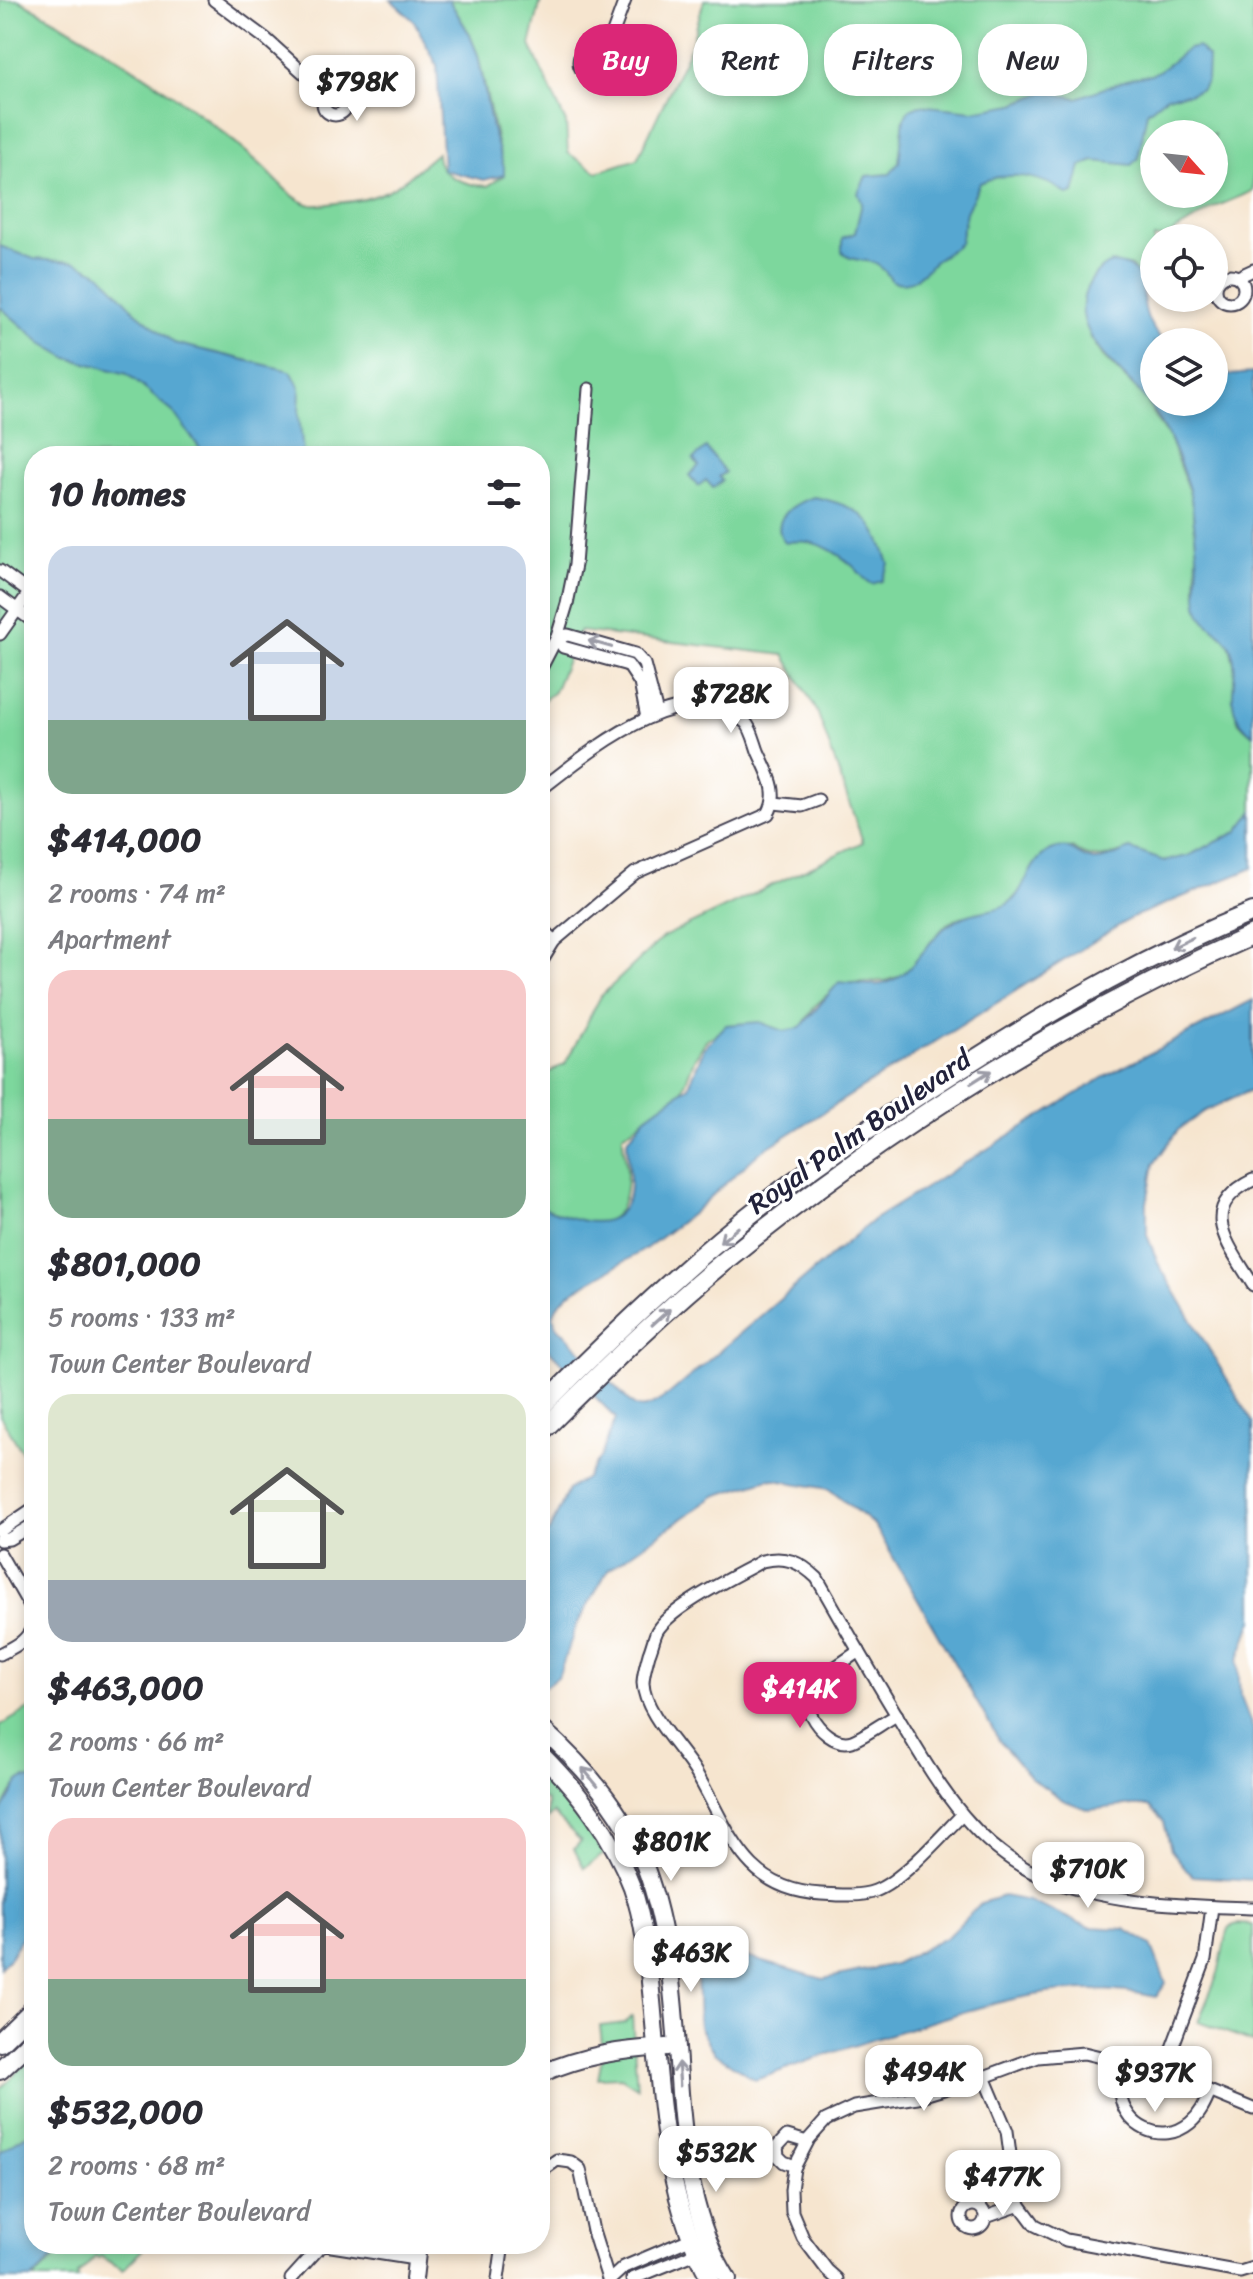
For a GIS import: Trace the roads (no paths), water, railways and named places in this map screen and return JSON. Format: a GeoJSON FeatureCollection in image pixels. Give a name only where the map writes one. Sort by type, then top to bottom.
{"type":"FeatureCollection","features":[{"type":"Feature","properties":{"kind":"main road","name":"Royal Palm Boulevard"},"geometry":{"type":"LineString","coordinates":[[598,1363],[640,1310],[772,1198],[875,1123],[1106,980],[1253,912]]}},
{"type":"Feature","properties":{"kind":"main road","name":"Royal Palm Boulevard"},"geometry":{"type":"LineString","coordinates":[[550,1419],[572,1389],[598,1363],[728,1259],[888,1139],[980,1078],[1053,1035],[1253,935]]}},
{"type":"Feature","properties":{"kind":"main road","name":"Royal Palm Boulevard"},"geometry":{"type":"LineString","coordinates":[[550,1402],[572,1389]]}},
{"type":"Feature","properties":{"kind":"main road"},"geometry":{"type":"LineString","coordinates":[[0,2042],[24,2019]]}},
{"type":"Feature","properties":{"kind":"main road"},"geometry":{"type":"LineString","coordinates":[[0,2070],[24,2047]]}},
{"type":"Feature","properties":{"kind":"street"},"geometry":{"type":"LineString","coordinates":[[214,0],[266,39],[327,94]]}},
{"type":"Feature","properties":{"kind":"street"},"geometry":{"type":"LineString","coordinates":[[616,24],[625,0]]}},
{"type":"Feature","properties":{"kind":"street"},"geometry":{"type":"LineString","coordinates":[[1238,277],[1253,270]]}},
{"type":"Feature","properties":{"kind":"street"},"geometry":{"type":"LineString","coordinates":[[550,651],[567,604],[575,565],[589,389]]}},
{"type":"Feature","properties":{"kind":"street"},"geometry":{"type":"LineString","coordinates":[[0,571],[24,589]]}},
{"type":"Feature","properties":{"kind":"street"},"geometry":{"type":"LineString","coordinates":[[0,597],[24,614]]}},
{"type":"Feature","properties":{"kind":"street"},"geometry":{"type":"LineString","coordinates":[[0,634],[16,608],[24,602]]}},
{"type":"Feature","properties":{"kind":"street"},"geometry":{"type":"LineString","coordinates":[[557,637],[568,635],[635,654],[652,716]]}},
{"type":"Feature","properties":{"kind":"street"},"geometry":{"type":"LineString","coordinates":[[550,782],[592,750],[652,716],[681,707],[703,706],[725,710],[748,725],[775,791],[774,803],[768,814],[635,873],[550,948]]}},
{"type":"Feature","properties":{"kind":"street"},"geometry":{"type":"LineString","coordinates":[[774,803],[802,806],[818,800]]}},
{"type":"Feature","properties":{"kind":"street"},"geometry":{"type":"LineString","coordinates":[[550,937],[554,941]]}},
{"type":"Feature","properties":{"kind":"street"},"geometry":{"type":"LineString","coordinates":[[1253,1180],[1229,1195],[1220,1219],[1227,1241],[1253,1285]]}},
{"type":"Feature","properties":{"kind":"street"},"geometry":{"type":"LineString","coordinates":[[0,1531],[24,1514]]}},
{"type":"Feature","properties":{"kind":"street"},"geometry":{"type":"LineString","coordinates":[[19,1517],[24,1522]]}},
{"type":"Feature","properties":{"kind":"street"},"geometry":{"type":"LineString","coordinates":[[0,1540],[9,1539],[24,1530]]}},
{"type":"Feature","properties":{"kind":"street"},"geometry":{"type":"LineString","coordinates":[[0,1554],[24,1596]]}},
{"type":"Feature","properties":{"kind":"street"},"geometry":{"type":"LineString","coordinates":[[962,1815],[924,1853],[875,1891],[842,1895],[801,1893],[776,1883],[751,1865],[734,1846],[695,1771],[650,1707],[643,1684],[648,1657],[658,1630],[673,1613],[762,1561],[777,1557],[804,1566],[817,1578],[929,1771],[979,1834],[1047,1879],[1087,1892],[1212,1907],[1253,1908]]}},
{"type":"Feature","properties":{"kind":"street"},"geometry":{"type":"LineString","coordinates":[[0,1654],[24,1640]]}},
{"type":"Feature","properties":{"kind":"street"},"geometry":{"type":"LineString","coordinates":[[859,1651],[811,1684],[808,1700],[810,1715],[827,1735],[840,1742],[850,1742],[897,1715]]}},
{"type":"Feature","properties":{"kind":"street"},"geometry":{"type":"LineString","coordinates":[[550,1736],[602,1790],[645,1866],[661,1922],[677,2046],[685,2158],[708,2241],[728,2279]]}},
{"type":"Feature","properties":{"kind":"street"},"geometry":{"type":"LineString","coordinates":[[550,1763],[578,1792],[614,1848],[632,1889],[646,1944],[669,2164],[692,2245],[710,2279]]}},
{"type":"Feature","properties":{"kind":"street"},"geometry":{"type":"LineString","coordinates":[[614,1848],[630,1836]]}},
{"type":"Feature","properties":{"kind":"street"},"geometry":{"type":"LineString","coordinates":[[1163,2072],[1205,1960],[1212,1907]]}},
{"type":"Feature","properties":{"kind":"street"},"geometry":{"type":"LineString","coordinates":[[550,2070],[603,2052],[677,2046]]}},
{"type":"Feature","properties":{"kind":"street"},"geometry":{"type":"LineString","coordinates":[[837,2279],[803,2238],[792,2212],[791,2190],[795,2166],[807,2142],[826,2120],[854,2107],[917,2097],[1038,2057],[1084,2053],[1163,2072],[1253,2109]]}},
{"type":"Feature","properties":{"kind":"street"},"geometry":{"type":"LineString","coordinates":[[1126,2063],[1119,2082],[1120,2097],[1133,2123],[1145,2130],[1160,2134],[1182,2128],[1201,2111],[1210,2092]]}},
{"type":"Feature","properties":{"kind":"street"},"geometry":{"type":"LineString","coordinates":[[984,2077],[1007,2131],[1020,2205],[1035,2225],[1066,2240],[1240,2272],[1253,2268]]}},
{"type":"Feature","properties":{"kind":"street"},"geometry":{"type":"LineString","coordinates":[[795,2166],[778,2156],[777,2147],[787,2136],[807,2142]]}},
{"type":"Feature","properties":{"kind":"street"},"geometry":{"type":"LineString","coordinates":[[550,2165],[557,2160],[571,2162],[580,2169],[593,2231],[609,2279],[624,2267],[708,2241]]}},
{"type":"Feature","properties":{"kind":"street"},"geometry":{"type":"LineString","coordinates":[[986,2217],[1020,2205]]}},
{"type":"Feature","properties":{"kind":"street"},"geometry":{"type":"LineString","coordinates":[[632,2279],[692,2245]]}},
{"type":"Feature","properties":{"kind":"street"},"geometry":{"type":"LineString","coordinates":[[291,2279],[314,2254]]}},
{"type":"Feature","properties":{"kind":"street"},"geometry":{"type":"LineString","coordinates":[[414,2279],[417,2254]]}},
{"type":"Feature","properties":{"kind":"street"},"geometry":{"type":"LineString","coordinates":[[498,2279],[502,2254]]}},
{"type":"Feature","properties":{"kind":"water"},"geometry":{"type":"Polygon","coordinates":[[[391,0],[449,0],[478,55],[504,175],[484,180],[443,170],[437,65],[414,21],[391,0]]]}},
{"type":"Feature","properties":{"kind":"water"},"geometry":{"type":"Polygon","coordinates":[[[1198,47],[1208,57],[1207,80],[1202,89],[1167,96],[1147,112],[1145,120],[1140,120],[1138,159],[1131,165],[1094,161],[1081,166],[1074,193],[1068,195],[1047,183],[1025,177],[1002,177],[980,183],[966,212],[960,243],[919,276],[905,283],[892,281],[872,262],[847,257],[842,252],[842,238],[855,233],[862,203],[858,193],[866,176],[890,174],[899,162],[904,118],[910,109],[919,105],[973,111],[1014,104],[1035,96],[1087,96],[1132,78],[1151,75],[1188,49],[1198,47]]]}},
{"type":"Feature","properties":{"kind":"water"},"geometry":{"type":"Polygon","coordinates":[[[0,246],[34,259],[76,262],[102,275],[136,312],[174,343],[291,371],[300,388],[302,446],[198,446],[174,413],[127,374],[68,358],[42,343],[0,307],[0,246]]]}},
{"type":"Feature","properties":{"kind":"water"},"geometry":{"type":"Polygon","coordinates":[[[1112,263],[1134,270],[1139,276],[1140,312],[1145,312],[1153,328],[1140,328],[1140,393],[1096,344],[1083,315],[1083,299],[1090,282],[1102,268],[1112,263]]]}},
{"type":"Feature","properties":{"kind":"water"},"geometry":{"type":"Polygon","coordinates":[[[1253,373],[1253,735],[1242,724],[1233,705],[1232,651],[1199,609],[1192,506],[1188,485],[1157,416],[1228,416],[1228,375],[1253,373]]]}},
{"type":"Feature","properties":{"kind":"water"},"geometry":{"type":"Polygon","coordinates":[[[706,448],[725,472],[719,477],[722,481],[713,488],[706,480],[698,486],[689,475],[699,466],[693,459],[706,448]]]}},
{"type":"Feature","properties":{"kind":"water"},"geometry":{"type":"Polygon","coordinates":[[[814,497],[855,510],[872,525],[889,564],[882,581],[872,584],[847,561],[822,546],[804,541],[785,543],[779,527],[781,520],[798,503],[814,497]]]}},
{"type":"Feature","properties":{"kind":"water"},"geometry":{"type":"Polygon","coordinates":[[[1253,811],[1253,868],[1131,918],[759,1153],[693,1213],[644,1250],[568,1294],[553,1315],[556,1325],[631,1403],[650,1406],[668,1395],[873,1220],[1102,1078],[1253,1000],[1253,1089],[1205,1111],[1178,1130],[1154,1164],[1147,1203],[1147,1235],[1159,1265],[1253,1423],[1253,1620],[1238,1661],[1240,1695],[1253,1729],[1253,1880],[1192,1876],[1171,1850],[1164,1822],[1149,1806],[1089,1810],[1063,1800],[1030,1777],[1000,1742],[875,1526],[829,1489],[769,1479],[715,1496],[608,1570],[577,1624],[558,1677],[550,1683],[550,1530],[568,1490],[586,1478],[601,1456],[616,1418],[550,1351],[550,1210],[589,1222],[613,1218],[622,1211],[630,1185],[627,1140],[646,1117],[689,1086],[704,1048],[726,1025],[759,1022],[784,1031],[800,1028],[839,982],[872,985],[892,981],[908,969],[948,925],[1013,900],[1037,861],[1049,851],[1063,847],[1088,859],[1099,860],[1130,849],[1164,861],[1188,856],[1237,832],[1253,811]]]}},
{"type":"Feature","properties":{"kind":"water"},"geometry":{"type":"Polygon","coordinates":[[[24,1778],[24,1933],[0,1968],[0,1815],[24,1778]]]}},
{"type":"Feature","properties":{"kind":"water"},"geometry":{"type":"Polygon","coordinates":[[[1003,1896],[1029,1901],[1089,1927],[1125,1929],[1151,1945],[1166,1983],[1156,1997],[1094,1990],[1064,1991],[1006,2001],[877,2038],[756,2080],[714,2053],[699,2027],[696,1944],[718,1944],[750,1958],[823,1979],[894,1964],[947,1937],[981,1903],[1003,1896]]]}},
{"type":"Feature","properties":{"kind":"water"},"geometry":{"type":"Polygon","coordinates":[[[24,2136],[24,2254],[58,2254],[32,2279],[0,2279],[0,2152],[24,2136]]]}}]}
